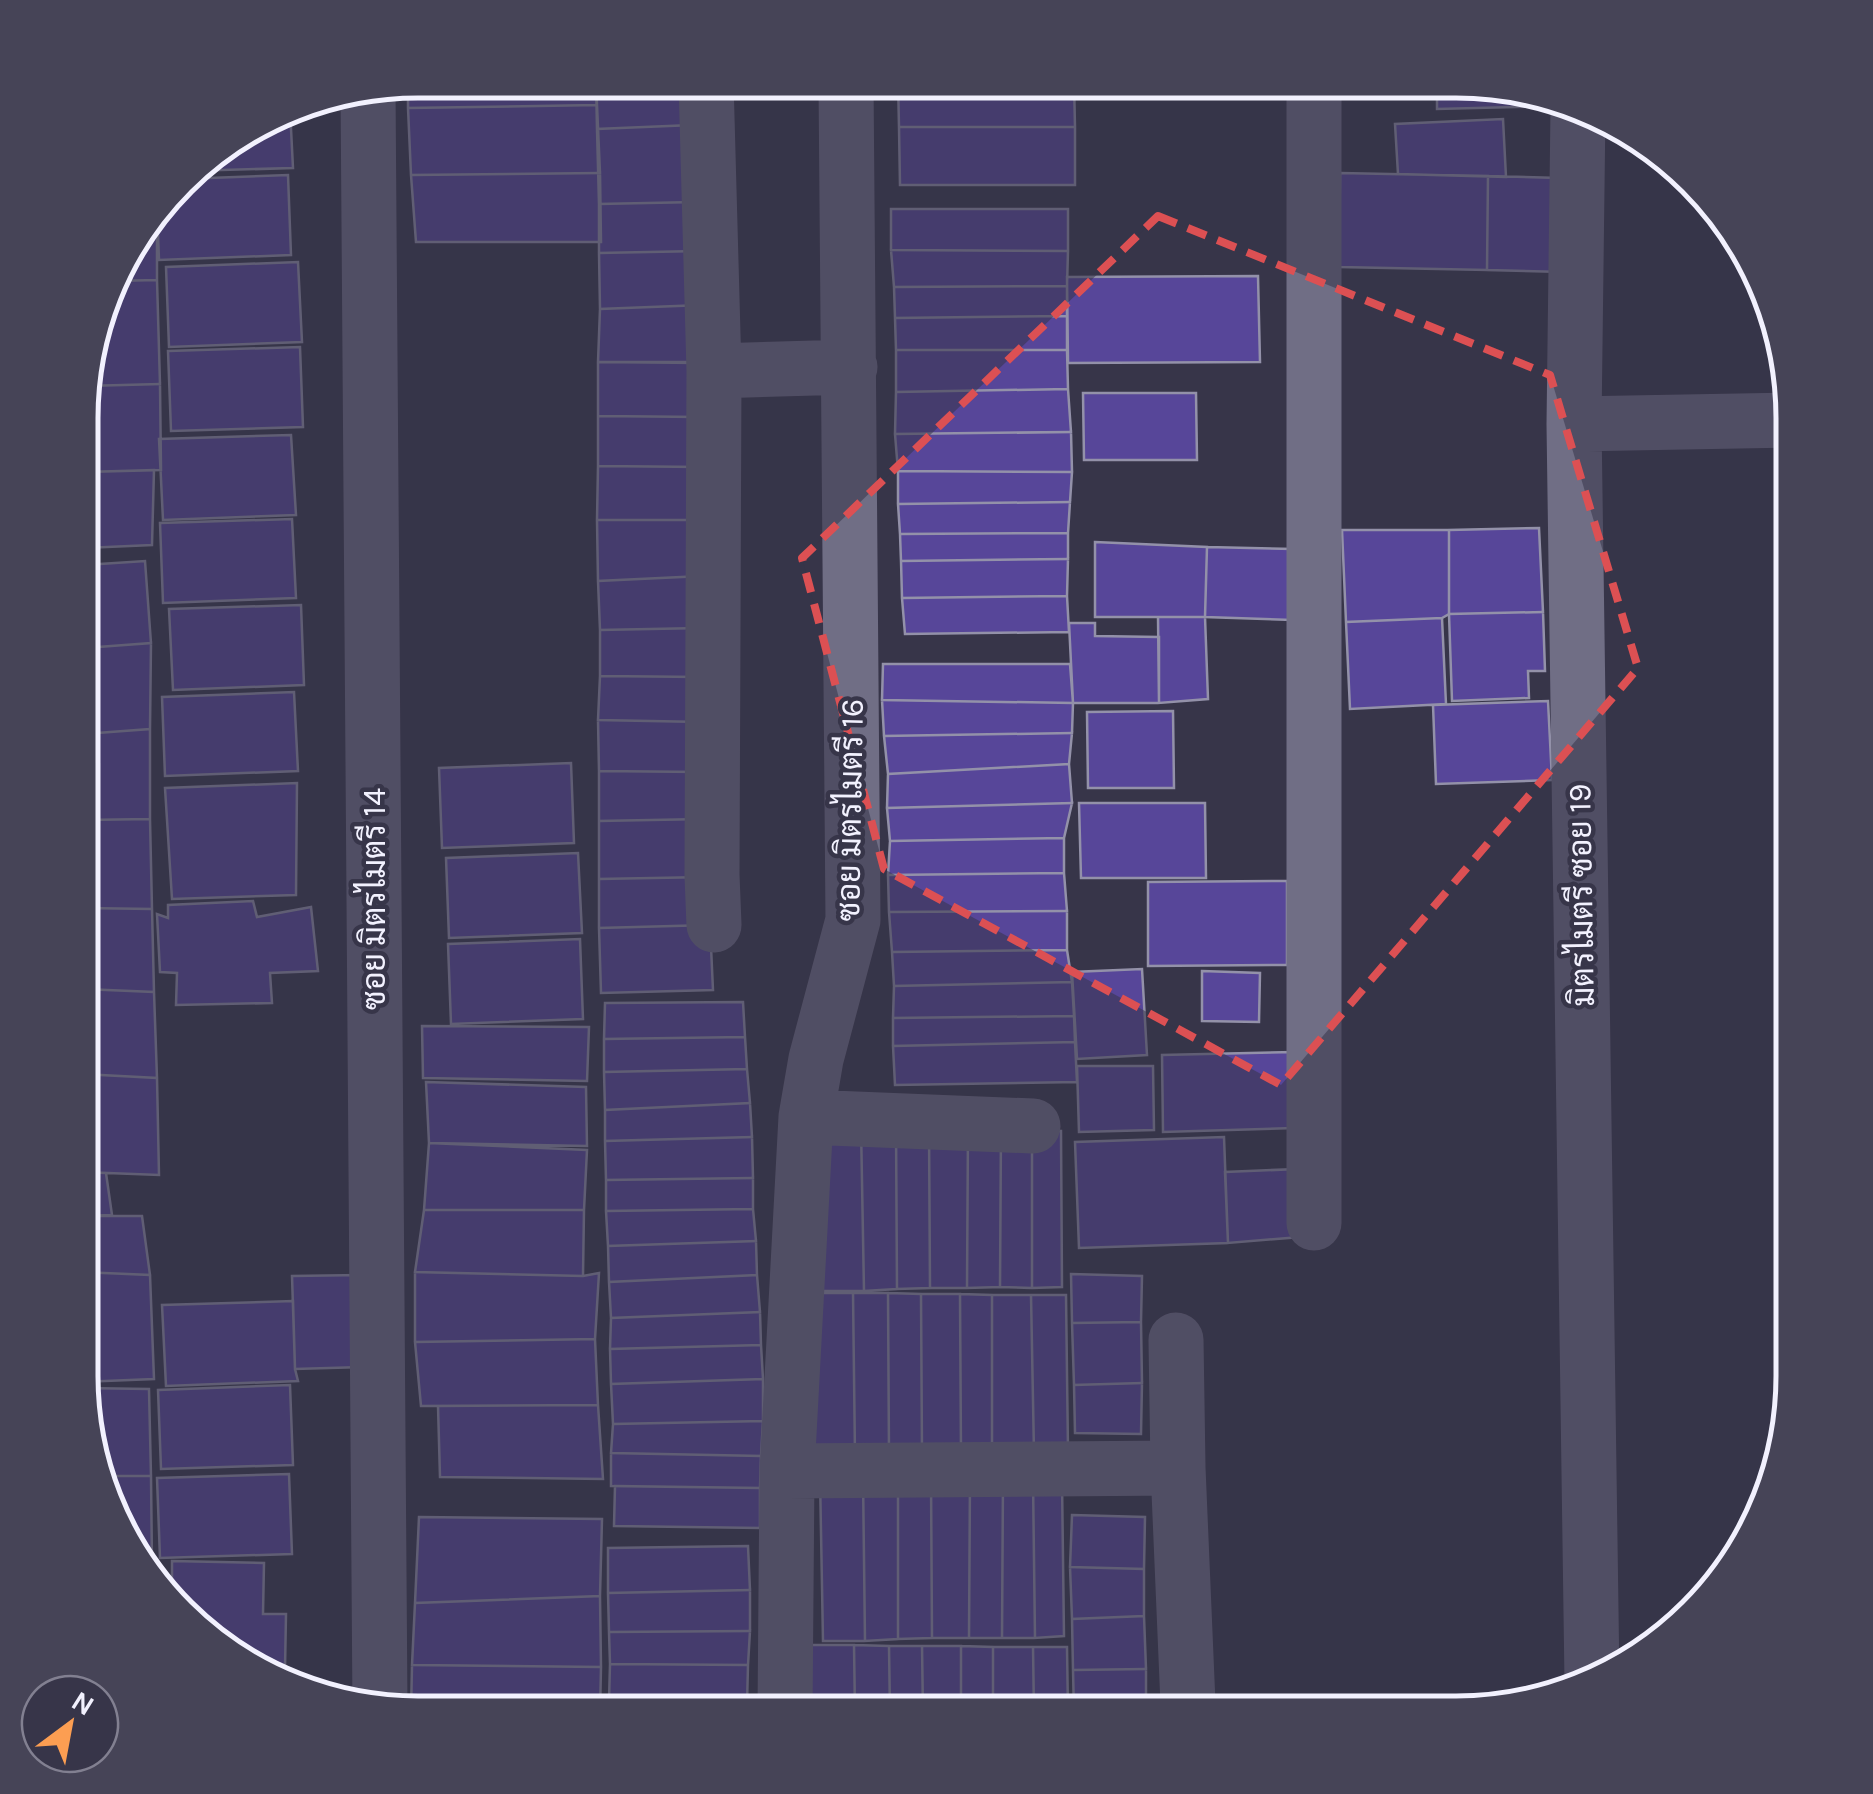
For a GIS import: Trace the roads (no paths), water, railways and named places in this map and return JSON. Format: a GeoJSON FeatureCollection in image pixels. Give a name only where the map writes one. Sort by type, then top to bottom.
{"type":"FeatureCollection","features":[{"type":"Feature","properties":{"kind":"street"},"geometry":{"type":"LineString","coordinates":[[706,98],[714,371],[714,925]]}},
{"type":"Feature","properties":{"kind":"street","name":"ซอย มิตรไมตรี 16"},"geometry":{"type":"LineString","coordinates":[[786,1696],[788,1471],[806,1117],[816,1059],[853,920],[846,98]]}},
{"type":"Feature","properties":{"kind":"street"},"geometry":{"type":"LineString","coordinates":[[1314,98],[1314,1223]]}},
{"type":"Feature","properties":{"kind":"street","name":"ซอย มิตรไมตรี 14"},"geometry":{"type":"LineString","coordinates":[[368,102],[380,1694]]}},
{"type":"Feature","properties":{"kind":"street","name":"มิตรไมตรี ซอย 19"},"geometry":{"type":"LineString","coordinates":[[1578,122],[1574,424],[1592,1665]]}},
{"type":"Feature","properties":{"kind":"street"},"geometry":{"type":"LineString","coordinates":[[714,371],[850,367]]}},
{"type":"Feature","properties":{"kind":"street"},"geometry":{"type":"LineString","coordinates":[[1574,424],[1775,420]]}},
{"type":"Feature","properties":{"kind":"street"},"geometry":{"type":"LineString","coordinates":[[806,1117],[1033,1126]]}},
{"type":"Feature","properties":{"kind":"street"},"geometry":{"type":"LineString","coordinates":[[1176,1340],[1188,1696]]}},
{"type":"Feature","properties":{"kind":"street"},"geometry":{"type":"LineString","coordinates":[[788,1471],[1178,1468]]}}]}
